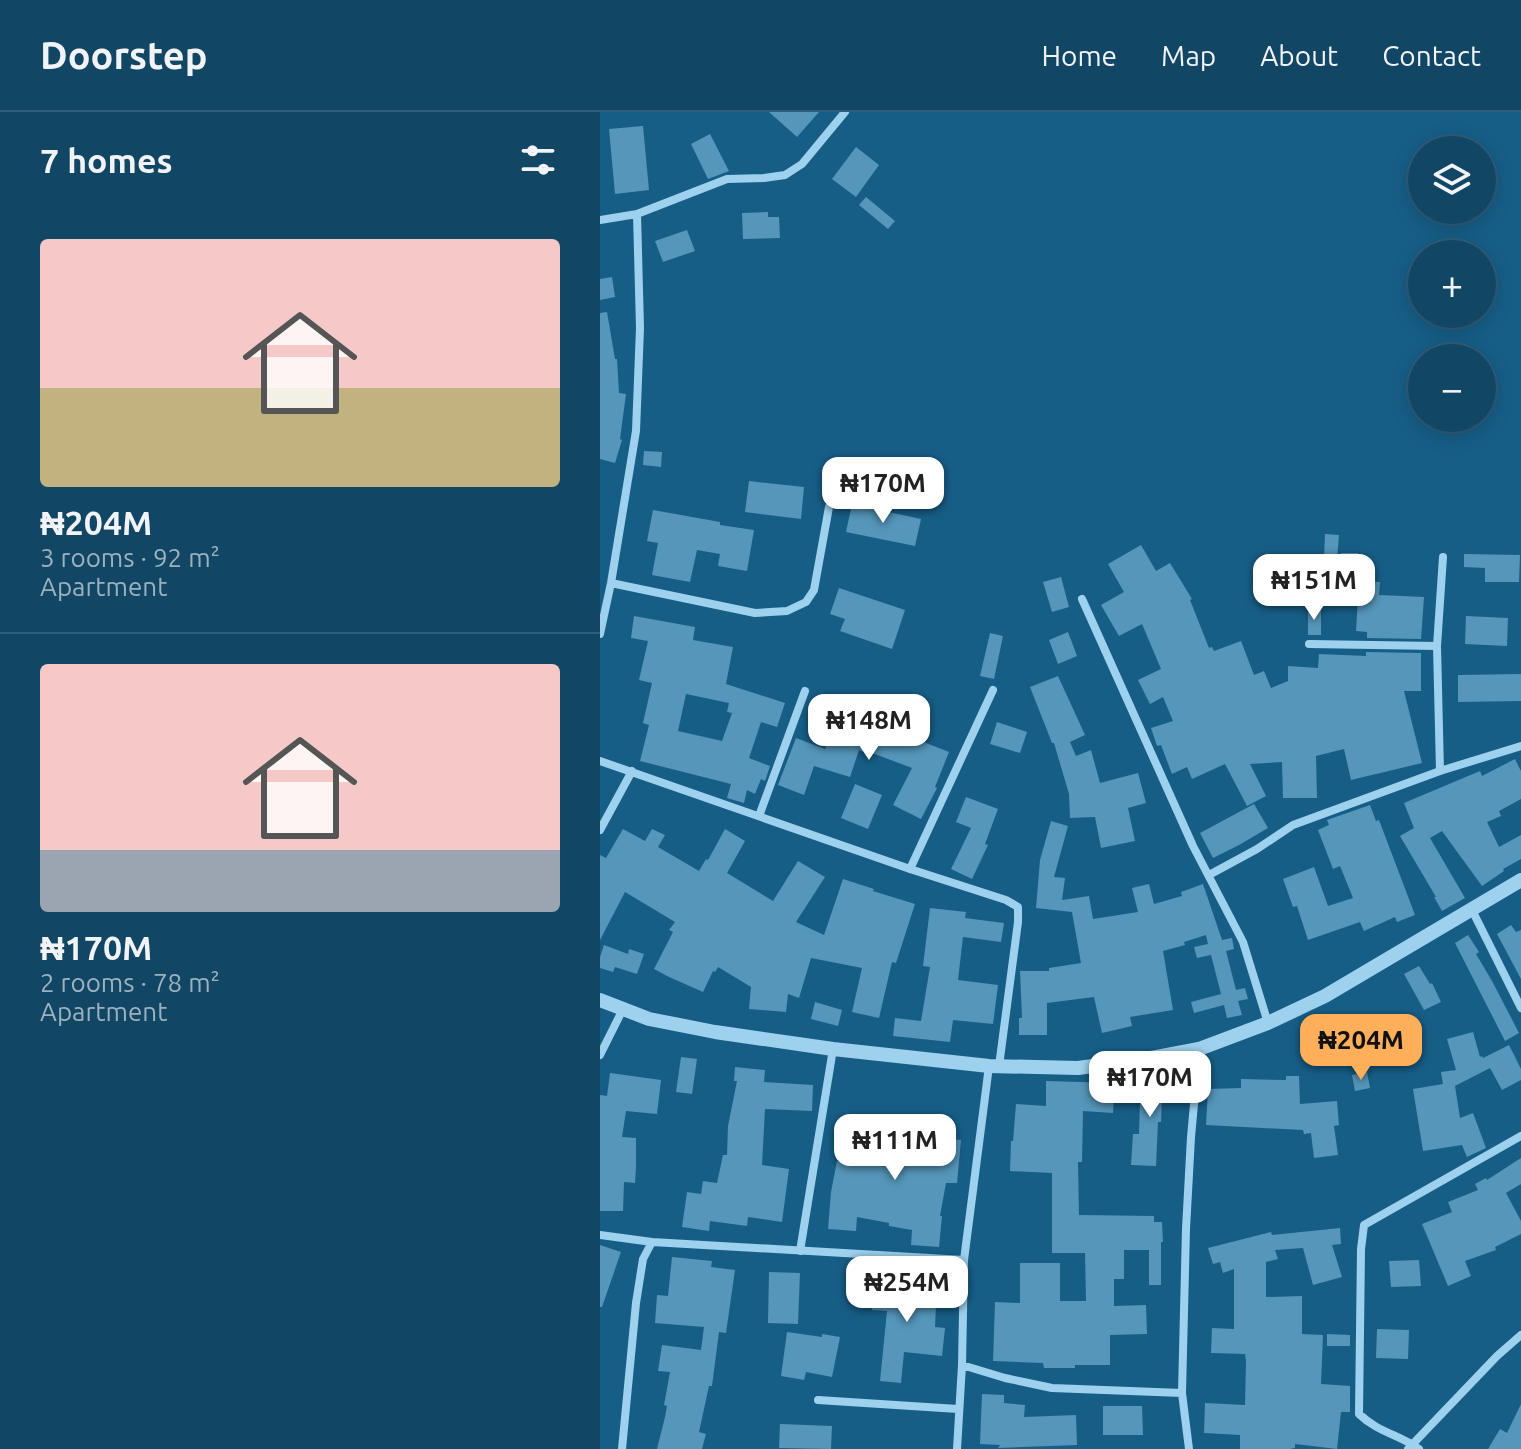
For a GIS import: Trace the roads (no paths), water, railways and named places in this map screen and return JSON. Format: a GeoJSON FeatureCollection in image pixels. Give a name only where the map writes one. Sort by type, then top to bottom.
{"type":"FeatureCollection","features":[{"type":"Feature","properties":{"kind":"street"},"geometry":{"type":"LineString","coordinates":[[600,220],[637,214],[727,179],[785,175],[802,164],[845,112]]}},
{"type":"Feature","properties":{"kind":"street"},"geometry":{"type":"LineString","coordinates":[[600,634],[636,431],[640,328],[637,214]]}},
{"type":"Feature","properties":{"kind":"street"},"geometry":{"type":"LineString","coordinates":[[611,583],[755,613],[787,611],[806,602],[814,590],[829,507]]}},
{"type":"Feature","properties":{"kind":"street"},"geometry":{"type":"LineString","coordinates":[[1440,771],[1437,646],[1443,557]]}},
{"type":"Feature","properties":{"kind":"street"},"geometry":{"type":"LineString","coordinates":[[1082,599],[1193,846],[1243,942],[1268,1023]]}},
{"type":"Feature","properties":{"kind":"street"},"geometry":{"type":"LineString","coordinates":[[1309,644],[1437,646]]}},
{"type":"Feature","properties":{"kind":"street"},"geometry":{"type":"LineString","coordinates":[[910,869],[993,690]]}},
{"type":"Feature","properties":{"kind":"street"},"geometry":{"type":"LineString","coordinates":[[759,816],[805,691]]}},
{"type":"Feature","properties":{"kind":"street"},"geometry":{"type":"LineString","coordinates":[[1209,875],[1293,825],[1440,771],[1521,746]]}},
{"type":"Feature","properties":{"kind":"street"},"geometry":{"type":"LineString","coordinates":[[600,761],[1006,900],[1018,907],[964,1260],[957,1449]]}},
{"type":"Feature","properties":{"kind":"street"},"geometry":{"type":"LineString","coordinates":[[600,830],[632,771]]}},
{"type":"Feature","properties":{"kind":"street"},"geometry":{"type":"LineString","coordinates":[[600,1000],[649,1019],[833,1049],[994,1066],[1078,1068],[1199,1049],[1268,1023],[1325,996],[1521,880]]}},
{"type":"Feature","properties":{"kind":"street"},"geometry":{"type":"LineString","coordinates":[[1472,910],[1521,1008]]}},
{"type":"Feature","properties":{"kind":"street"},"geometry":{"type":"LineString","coordinates":[[600,1055],[623,1009]]}},
{"type":"Feature","properties":{"kind":"street"},"geometry":{"type":"LineString","coordinates":[[800,1251],[833,1049]]}},
{"type":"Feature","properties":{"kind":"street"},"geometry":{"type":"LineString","coordinates":[[1189,1449],[1182,1393],[1186,1229],[1199,1049]]}},
{"type":"Feature","properties":{"kind":"street"},"geometry":{"type":"LineString","coordinates":[[1521,1136],[1364,1225],[1359,1414],[1372,1426],[1413,1447],[1497,1356],[1521,1335]]}},
{"type":"Feature","properties":{"kind":"street"},"geometry":{"type":"LineString","coordinates":[[600,1235],[652,1242],[964,1260]]}},
{"type":"Feature","properties":{"kind":"street"},"geometry":{"type":"LineString","coordinates":[[622,1449],[636,1303],[643,1259],[652,1242]]}},
{"type":"Feature","properties":{"kind":"street"},"geometry":{"type":"LineString","coordinates":[[962,1365],[1052,1388],[1182,1393]]}},
{"type":"Feature","properties":{"kind":"street"},"geometry":{"type":"LineString","coordinates":[[818,1400],[958,1409]]}}]}
